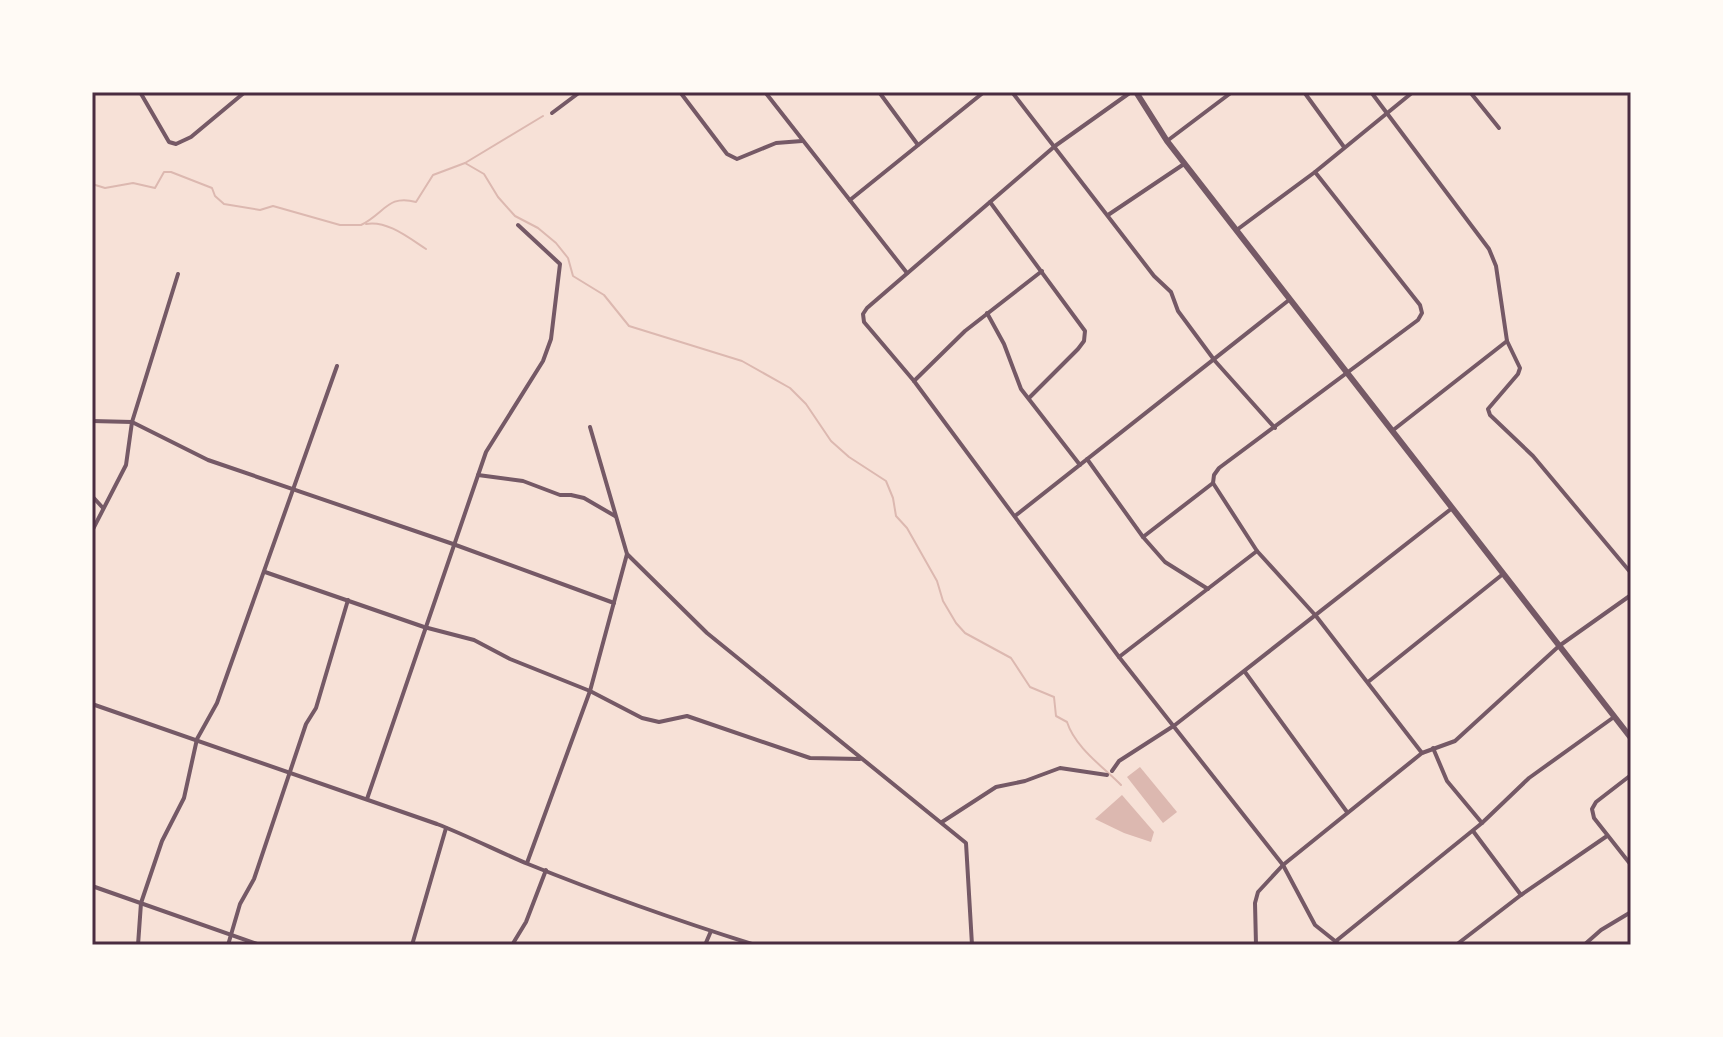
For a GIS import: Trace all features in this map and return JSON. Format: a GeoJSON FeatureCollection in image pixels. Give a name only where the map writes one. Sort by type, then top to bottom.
{"type":"FeatureCollection","features":[{"type":"Feature","properties":{"kind":"street"},"geometry":{"type":"LineString","coordinates":[[140,92],[169,142],[176,144],[183,143],[245,92]]}},
{"type":"Feature","properties":{"kind":"street"},"geometry":{"type":"LineString","coordinates":[[552,113],[579,92]]}},
{"type":"Feature","properties":{"kind":"street"},"geometry":{"type":"LineString","coordinates":[[680,92],[727,154],[737,159],[776,143],[803,140]]}},
{"type":"Feature","properties":{"kind":"street"},"geometry":{"type":"LineString","coordinates":[[765,92],[907,273]]}},
{"type":"Feature","properties":{"kind":"street"},"geometry":{"type":"LineString","coordinates":[[879,92],[918,145]]}},
{"type":"Feature","properties":{"kind":"street"},"geometry":{"type":"LineString","coordinates":[[850,200],[984,92]]}},
{"type":"Feature","properties":{"kind":"street"},"geometry":{"type":"LineString","coordinates":[[1012,92],[1154,276],[1171,292],[1178,311],[1215,361],[1275,428]]}},
{"type":"Feature","properties":{"kind":"street"},"geometry":{"type":"LineString","coordinates":[[1614,717],[1529,778],[1473,831],[1338,943],[1315,925],[1283,865],[1119,657],[914,381],[864,322],[863,314],[1055,146],[1133,92],[1184,164],[1238,229],[1345,373],[1631,738]]}},
{"type":"Feature","properties":{"kind":"street"},"geometry":{"type":"LineString","coordinates":[[1167,141],[1232,92]]}},
{"type":"Feature","properties":{"kind":"street"},"geometry":{"type":"LineString","coordinates":[[1304,92],[1344,147]]}},
{"type":"Feature","properties":{"kind":"street"},"geometry":{"type":"LineString","coordinates":[[1371,92],[1489,249],[1496,266],[1507,341],[1520,371],[1488,409],[1490,415],[1533,456],[1631,573]]}},
{"type":"Feature","properties":{"kind":"street"},"geometry":{"type":"LineString","coordinates":[[1238,229],[1315,172],[1413,92]]}},
{"type":"Feature","properties":{"kind":"street"},"geometry":{"type":"LineString","coordinates":[[1470,92],[1499,128]]}},
{"type":"Feature","properties":{"kind":"street"},"geometry":{"type":"LineString","coordinates":[[1108,215],[1184,164]]}},
{"type":"Feature","properties":{"kind":"street"},"geometry":{"type":"LineString","coordinates":[[1315,172],[1420,305],[1422,313],[1418,320],[1219,468],[1213,483],[1257,551],[1316,616],[1422,753]]}},
{"type":"Feature","properties":{"kind":"street"},"geometry":{"type":"LineString","coordinates":[[990,202],[1085,331],[1084,341],[1078,349],[1029,398]]}},
{"type":"Feature","properties":{"kind":"street"},"geometry":{"type":"LineString","coordinates":[[367,799],[478,475],[497,431],[543,361],[551,339],[560,264],[518,225]]}},
{"type":"Feature","properties":{"kind":"street"},"geometry":{"type":"LineString","coordinates":[[914,381],[954,340],[1042,271]]}},
{"type":"Feature","properties":{"kind":"street"},"geometry":{"type":"LineString","coordinates":[[92,531],[126,465],[132,422],[178,274]]}},
{"type":"Feature","properties":{"kind":"street"},"geometry":{"type":"LineString","coordinates":[[1015,516],[1289,300]]}},
{"type":"Feature","properties":{"kind":"street"},"geometry":{"type":"LineString","coordinates":[[987,313],[1004,344],[1021,389],[1080,465]]}},
{"type":"Feature","properties":{"kind":"street"},"geometry":{"type":"LineString","coordinates":[[1391,431],[1507,341]]}},
{"type":"Feature","properties":{"kind":"street"},"geometry":{"type":"LineString","coordinates":[[138,945],[141,903],[162,841],[184,798],[197,739],[217,703],[337,366]]}},
{"type":"Feature","properties":{"kind":"street"},"geometry":{"type":"LineString","coordinates":[[92,421],[132,422],[208,460],[614,603]]}},
{"type":"Feature","properties":{"kind":"street"},"geometry":{"type":"LineString","coordinates":[[590,427],[627,554],[707,633],[966,843],[972,945]]}},
{"type":"Feature","properties":{"kind":"street"},"geometry":{"type":"LineString","coordinates":[[1087,459],[1143,537],[1165,562],[1208,589]]}},
{"type":"Feature","properties":{"kind":"street"},"geometry":{"type":"LineString","coordinates":[[478,475],[523,481],[560,495],[584,498],[615,516]]}},
{"type":"Feature","properties":{"kind":"street"},"geometry":{"type":"LineString","coordinates":[[1143,537],[1213,483]]}},
{"type":"Feature","properties":{"kind":"street"},"geometry":{"type":"LineString","coordinates":[[92,496],[103,508]]}},
{"type":"Feature","properties":{"kind":"street"},"geometry":{"type":"LineString","coordinates":[[1112,771],[1119,761],[1175,725],[1451,509]]}},
{"type":"Feature","properties":{"kind":"street"},"geometry":{"type":"LineString","coordinates":[[1119,657],[1257,551]]}},
{"type":"Feature","properties":{"kind":"street"},"geometry":{"type":"LineString","coordinates":[[527,863],[590,691],[627,554]]}},
{"type":"Feature","properties":{"kind":"street"},"geometry":{"type":"LineString","coordinates":[[265,572],[424,627],[474,640],[510,659],[590,691],[642,718],[659,722],[687,716],[810,758],[862,759]]}},
{"type":"Feature","properties":{"kind":"street"},"geometry":{"type":"LineString","coordinates":[[1368,682],[1503,574]]}},
{"type":"Feature","properties":{"kind":"street"},"geometry":{"type":"LineString","coordinates":[[1256,945],[1255,903],[1258,892],[1283,865],[1422,753],[1455,741],[1559,646],[1631,595]]}},
{"type":"Feature","properties":{"kind":"street"},"geometry":{"type":"LineString","coordinates":[[228,945],[240,904],[258,868],[288,772],[306,724],[316,708],[348,600]]}},
{"type":"Feature","properties":{"kind":"street"},"geometry":{"type":"LineString","coordinates":[[1245,671],[1347,812]]}},
{"type":"Feature","properties":{"kind":"street"},"geometry":{"type":"LineString","coordinates":[[92,704],[447,828],[527,863],[755,945]]}},
{"type":"Feature","properties":{"kind":"street"},"geometry":{"type":"LineString","coordinates":[[1433,748],[1447,781],[1482,823]]}},
{"type":"Feature","properties":{"kind":"street"},"geometry":{"type":"LineString","coordinates":[[942,822],[996,787],[1025,781],[1060,768],[1107,775]]}},
{"type":"Feature","properties":{"kind":"street"},"geometry":{"type":"LineString","coordinates":[[1631,775],[1596,802],[1592,809],[1594,818],[1631,865]]}},
{"type":"Feature","properties":{"kind":"street"},"geometry":{"type":"LineString","coordinates":[[412,945],[447,828]]}},
{"type":"Feature","properties":{"kind":"street"},"geometry":{"type":"LineString","coordinates":[[1473,831],[1521,895]]}},
{"type":"Feature","properties":{"kind":"street"},"geometry":{"type":"LineString","coordinates":[[1456,945],[1521,895],[1607,836]]}},
{"type":"Feature","properties":{"kind":"street"},"geometry":{"type":"LineString","coordinates":[[512,945],[526,922],[546,870]]}},
{"type":"Feature","properties":{"kind":"street"},"geometry":{"type":"LineString","coordinates":[[92,886],[260,945]]}},
{"type":"Feature","properties":{"kind":"street"},"geometry":{"type":"LineString","coordinates":[[1584,945],[1601,930],[1631,912]]}},
{"type":"Feature","properties":{"kind":"street"},"geometry":{"type":"LineString","coordinates":[[705,945],[711,931]]}},
{"type":"Feature","properties":{"kind":"shaded area"},"geometry":{"type":"Polygon","coordinates":[[[1140,767],[1177,812],[1163,823],[1127,777],[1140,767]]]}},
{"type":"Feature","properties":{"kind":"shaded area"},"geometry":{"type":"Polygon","coordinates":[[[1122,795],[1154,832],[1151,842],[1095,819],[1122,795]]]}},
{"type":"Feature","properties":{"kind":"waterway"},"geometry":{"type":"LineString","coordinates":[[465,163],[543,116]]}},
{"type":"Feature","properties":{"kind":"waterway"},"geometry":{"type":"LineString","coordinates":[[361,225],[393,203],[416,202],[433,175],[465,163],[484,174],[515,216],[538,228],[556,243],[568,258],[573,276],[604,295],[629,326],[742,361],[790,388],[806,404],[831,441],[886,481],[896,516],[907,528],[937,581],[943,601],[956,623],[965,633],[1011,658],[1030,687],[1054,697],[1056,716],[1067,722],[1083,748],[1121,785]]}},
{"type":"Feature","properties":{"kind":"waterway"},"geometry":{"type":"LineString","coordinates":[[92,184],[105,188],[133,183],[155,188],[164,172],[171,172],[212,188],[224,204],[260,210],[273,206],[340,225],[360,225]]}},
{"type":"Feature","properties":{"kind":"waterway"},"geometry":{"type":"LineString","coordinates":[[366,224],[390,227],[426,249]]}}]}
